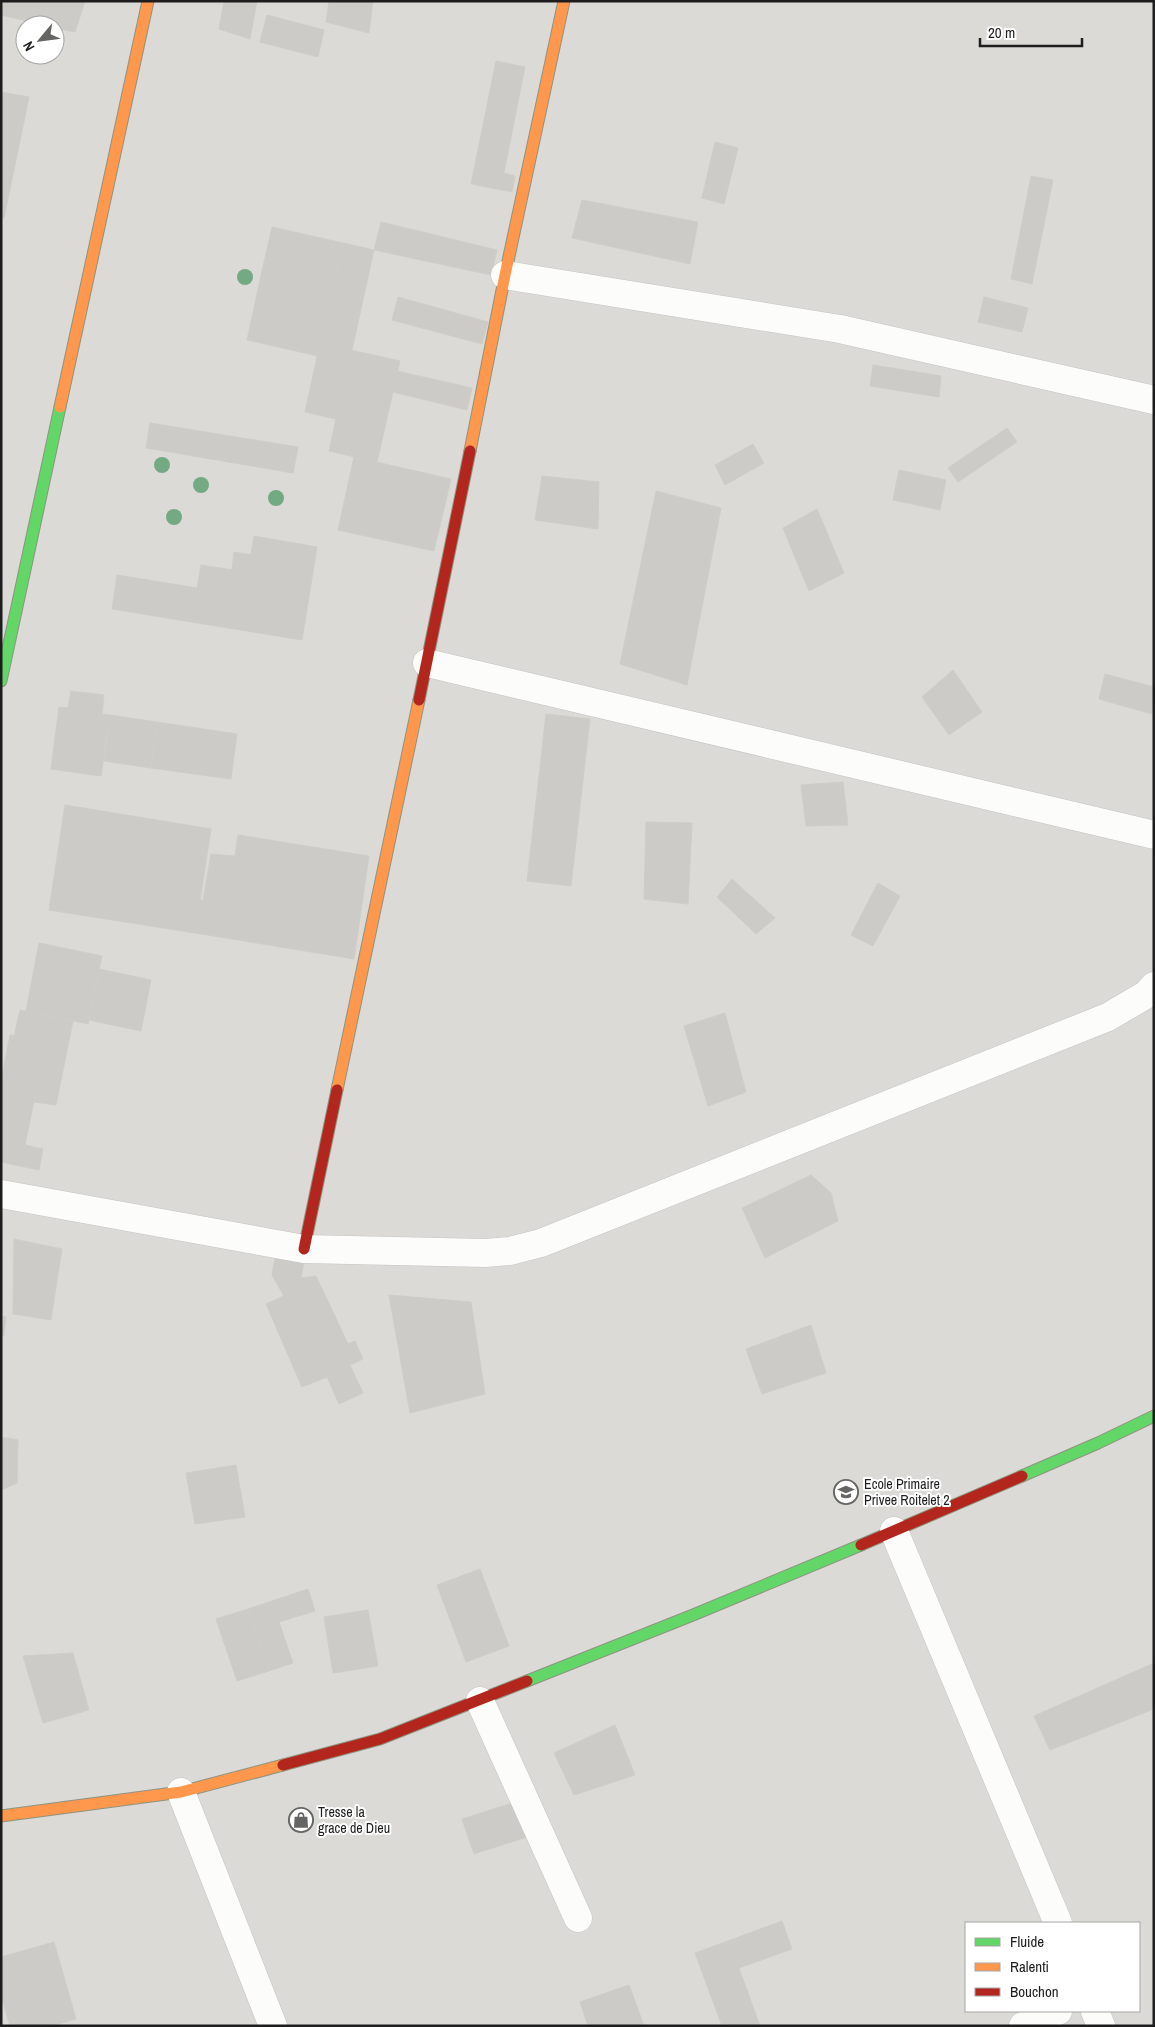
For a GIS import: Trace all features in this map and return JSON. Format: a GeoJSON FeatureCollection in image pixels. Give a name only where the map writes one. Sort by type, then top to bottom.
{"type":"FeatureCollection","features":[{"type":"Feature","properties":{"kind":"street"},"geometry":{"type":"LineString","coordinates":[[1,680],[148,1]]}},
{"type":"Feature","properties":{"kind":"street"},"geometry":{"type":"LineString","coordinates":[[304,1249],[427,664],[505,275],[564,1]]}},
{"type":"Feature","properties":{"kind":"street"},"geometry":{"type":"LineString","coordinates":[[505,275],[840,330],[1154,400]]}},
{"type":"Feature","properties":{"kind":"street"},"geometry":{"type":"LineString","coordinates":[[427,664],[1154,835]]}},
{"type":"Feature","properties":{"kind":"street"},"geometry":{"type":"LineString","coordinates":[[1,1194],[304,1249],[485,1253],[510,1251],[541,1243],[1108,1017],[1146,994],[1154,986]]}},
{"type":"Feature","properties":{"kind":"street"},"geometry":{"type":"LineString","coordinates":[[1,1816],[181,1792],[380,1739],[694,1615],[1098,1443],[1154,1416]]}},
{"type":"Feature","properties":{"kind":"street"},"geometry":{"type":"LineString","coordinates":[[894,1531],[1058,1922]]}},
{"type":"Feature","properties":{"kind":"street"},"geometry":{"type":"LineString","coordinates":[[480,1701],[578,1918]]}},
{"type":"Feature","properties":{"kind":"street"},"geometry":{"type":"LineString","coordinates":[[181,1792],[273,2026]]}},
{"type":"Feature","properties":{"kind":"street"},"geometry":{"type":"LineString","coordinates":[[1023,2026],[1056,2012]]}},
{"type":"Feature","properties":{"kind":"street"},"geometry":{"type":"LineString","coordinates":[[1095,2012],[1101,2026]]}},
{"type":"Feature","properties":{"kind":"shaded area"},"geometry":{"type":"Polygon","coordinates":[[[1,1],[1154,1],[1154,2026],[1,2026],[1,1]]]}},
{"type":"Feature","properties":{"kind":"building"},"geometry":{"type":"Polygon","coordinates":[[[1,1],[85,1],[75,32],[65,30],[65,15],[15,15],[15,18],[1,15],[1,1]]]}},
{"type":"Feature","properties":{"kind":"building"},"geometry":{"type":"Polygon","coordinates":[[[224,1],[257,1],[250,39],[219,29],[224,1]]]}},
{"type":"Feature","properties":{"kind":"building"},"geometry":{"type":"Polygon","coordinates":[[[329,1],[373,1],[369,33],[326,22],[329,1]]]}},
{"type":"Feature","properties":{"kind":"building"},"geometry":{"type":"Polygon","coordinates":[[[267,15],[324,30],[318,57],[260,42],[267,15]]]}},
{"type":"Feature","properties":{"kind":"building"},"geometry":{"type":"Polygon","coordinates":[[[496,61],[525,67],[504,173],[515,176],[512,192],[471,184],[496,61]]]}},
{"type":"Feature","properties":{"kind":"building"},"geometry":{"type":"Polygon","coordinates":[[[1,92],[29,97],[4,218],[1,218],[1,92]]]}},
{"type":"Feature","properties":{"kind":"building"},"geometry":{"type":"Polygon","coordinates":[[[715,142],[738,148],[724,204],[702,198],[715,142]]]}},
{"type":"Feature","properties":{"kind":"building"},"geometry":{"type":"Polygon","coordinates":[[[1031,176],[1053,180],[1032,284],[1011,279],[1031,176]]]}},
{"type":"Feature","properties":{"kind":"building"},"geometry":{"type":"Polygon","coordinates":[[[582,200],[698,222],[690,264],[572,238],[582,200]]]}},
{"type":"Feature","properties":{"kind":"building"},"geometry":{"type":"Polygon","coordinates":[[[381,222],[497,250],[491,275],[374,250],[381,222]]]}},
{"type":"Feature","properties":{"kind":"building"},"geometry":{"type":"Polygon","coordinates":[[[272,227],[343,243],[331,297],[260,280],[272,227]]]}},
{"type":"Feature","properties":{"kind":"building"},"geometry":{"type":"Polygon","coordinates":[[[343,243],[374,250],[352,350],[320,343],[343,243]]]}},
{"type":"Feature","properties":{"kind":"building"},"geometry":{"type":"Polygon","coordinates":[[[260,280],[331,297],[318,356],[247,340],[260,280]]]}},
{"type":"Feature","properties":{"kind":"building"},"geometry":{"type":"Polygon","coordinates":[[[398,297],[488,322],[482,344],[392,320],[398,297]]]}},
{"type":"Feature","properties":{"kind":"building"},"geometry":{"type":"Polygon","coordinates":[[[984,297],[1028,308],[1022,332],[978,322],[984,297]]]}},
{"type":"Feature","properties":{"kind":"building"},"geometry":{"type":"Polygon","coordinates":[[[320,343],[400,361],[377,462],[329,451],[336,419],[305,412],[320,343]]]}},
{"type":"Feature","properties":{"kind":"building"},"geometry":{"type":"Polygon","coordinates":[[[873,365],[941,376],[939,397],[870,386],[873,365]]]}},
{"type":"Feature","properties":{"kind":"building"},"geometry":{"type":"Polygon","coordinates":[[[397,371],[472,388],[467,410],[393,392],[397,371]]]}},
{"type":"Feature","properties":{"kind":"building"},"geometry":{"type":"Polygon","coordinates":[[[150,423],[298,447],[293,473],[146,448],[150,423]]]}},
{"type":"Feature","properties":{"kind":"building"},"geometry":{"type":"Polygon","coordinates":[[[1007,428],[1017,442],[958,482],[948,468],[1007,428]]]}},
{"type":"Feature","properties":{"kind":"building"},"geometry":{"type":"Polygon","coordinates":[[[753,444],[764,463],[725,485],[715,465],[753,444]]]}},
{"type":"Feature","properties":{"kind":"building"},"geometry":{"type":"Polygon","coordinates":[[[354,457],[451,479],[434,551],[338,530],[354,457]]]}},
{"type":"Feature","properties":{"kind":"building"},"geometry":{"type":"Polygon","coordinates":[[[899,470],[946,480],[940,510],[893,500],[899,470]]]}},
{"type":"Feature","properties":{"kind":"building"},"geometry":{"type":"Polygon","coordinates":[[[542,476],[599,482],[598,529],[535,520],[542,476]]]}},
{"type":"Feature","properties":{"kind":"building"},"geometry":{"type":"Polygon","coordinates":[[[656,491],[721,508],[687,685],[620,664],[656,491]]]}},
{"type":"Feature","properties":{"kind":"building"},"geometry":{"type":"Polygon","coordinates":[[[817,509],[844,573],[809,591],[783,528],[817,509]]]}},
{"type":"Feature","properties":{"kind":"building"},"geometry":{"type":"Polygon","coordinates":[[[254,536],[317,547],[302,640],[112,609],[117,575],[197,588],[201,565],[232,570],[234,552],[251,555],[254,536]]]}},
{"type":"Feature","properties":{"kind":"building"},"geometry":{"type":"Polygon","coordinates":[[[953,670],[982,712],[949,735],[922,697],[953,670]]]}},
{"type":"Feature","properties":{"kind":"building"},"geometry":{"type":"Polygon","coordinates":[[[1105,674],[1154,687],[1152,714],[1099,699],[1105,674]]]}},
{"type":"Feature","properties":{"kind":"building"},"geometry":{"type":"Polygon","coordinates":[[[71,691],[104,695],[102,714],[110,715],[101,776],[51,769],[59,707],[68,708],[71,691]]]}},
{"type":"Feature","properties":{"kind":"building"},"geometry":{"type":"Polygon","coordinates":[[[546,714],[590,719],[571,886],[527,881],[546,714]]]}},
{"type":"Feature","properties":{"kind":"building"},"geometry":{"type":"Polygon","coordinates":[[[110,715],[157,722],[151,768],[104,761],[110,715]]]}},
{"type":"Feature","properties":{"kind":"building"},"geometry":{"type":"Polygon","coordinates":[[[157,722],[237,734],[231,779],[151,768],[157,722]]]}},
{"type":"Feature","properties":{"kind":"building"},"geometry":{"type":"Polygon","coordinates":[[[843,782],[848,825],[806,826],[801,785],[843,782]]]}},
{"type":"Feature","properties":{"kind":"building"},"geometry":{"type":"Polygon","coordinates":[[[65,805],[211,829],[195,933],[49,910],[65,805]]]}},
{"type":"Feature","properties":{"kind":"building"},"geometry":{"type":"Polygon","coordinates":[[[646,822],[692,823],[688,904],[644,899],[646,822]]]}},
{"type":"Feature","properties":{"kind":"building"},"geometry":{"type":"Polygon","coordinates":[[[238,835],[369,856],[354,959],[195,933],[200,900],[228,904],[238,835]]]}},
{"type":"Feature","properties":{"kind":"building"},"geometry":{"type":"Polygon","coordinates":[[[211,854],[235,856],[228,904],[203,900],[211,854]]]}},
{"type":"Feature","properties":{"kind":"building"},"geometry":{"type":"Polygon","coordinates":[[[732,879],[775,918],[756,934],[717,897],[732,879]]]}},
{"type":"Feature","properties":{"kind":"building"},"geometry":{"type":"Polygon","coordinates":[[[878,883],[900,896],[873,946],[851,935],[878,883]]]}},
{"type":"Feature","properties":{"kind":"building"},"geometry":{"type":"Polygon","coordinates":[[[39,943],[102,956],[88,1024],[26,1011],[39,943]]]}},
{"type":"Feature","properties":{"kind":"building"},"geometry":{"type":"Polygon","coordinates":[[[99,969],[151,980],[141,1031],[89,1020],[99,969]]]}},
{"type":"Feature","properties":{"kind":"building"},"geometry":{"type":"Polygon","coordinates":[[[20,1010],[73,1021],[56,1105],[34,1102],[46,1042],[14,1036],[20,1010]]]}},
{"type":"Feature","properties":{"kind":"building"},"geometry":{"type":"Polygon","coordinates":[[[725,1013],[746,1092],[708,1106],[684,1026],[725,1013]]]}},
{"type":"Feature","properties":{"kind":"building"},"geometry":{"type":"Polygon","coordinates":[[[10,1035],[46,1042],[25,1145],[43,1149],[39,1170],[1,1162],[1,1081],[10,1035]]]}},
{"type":"Feature","properties":{"kind":"building"},"geometry":{"type":"Polygon","coordinates":[[[811,1175],[831,1193],[838,1221],[765,1258],[742,1208],[811,1175]]]}},
{"type":"Feature","properties":{"kind":"building"},"geometry":{"type":"Polygon","coordinates":[[[14,1239],[62,1249],[51,1320],[13,1314],[14,1239]]]}},
{"type":"Feature","properties":{"kind":"building"},"geometry":{"type":"Polygon","coordinates":[[[275,1257],[304,1261],[301,1278],[272,1275],[275,1257]]]}},
{"type":"Feature","properties":{"kind":"building"},"geometry":{"type":"Polygon","coordinates":[[[272,1275],[301,1278],[316,1276],[348,1344],[355,1341],[363,1359],[350,1365],[363,1393],[339,1404],[327,1377],[302,1387],[266,1304],[284,1296],[272,1275]]]}},
{"type":"Feature","properties":{"kind":"building"},"geometry":{"type":"Polygon","coordinates":[[[389,1295],[471,1302],[485,1394],[410,1413],[389,1295]]]}},
{"type":"Feature","properties":{"kind":"building"},"geometry":{"type":"Polygon","coordinates":[[[1,1316],[6,1317],[4,1336],[1,1335],[1,1316]]]}},
{"type":"Feature","properties":{"kind":"building"},"geometry":{"type":"Polygon","coordinates":[[[811,1325],[826,1373],[762,1394],[746,1349],[811,1325]]]}},
{"type":"Feature","properties":{"kind":"building"},"geometry":{"type":"Polygon","coordinates":[[[1,1437],[18,1440],[17,1483],[1,1490],[1,1437]]]}},
{"type":"Feature","properties":{"kind":"building"},"geometry":{"type":"Polygon","coordinates":[[[236,1465],[245,1517],[195,1524],[186,1473],[236,1465]]]}},
{"type":"Feature","properties":{"kind":"building"},"geometry":{"type":"Polygon","coordinates":[[[480,1569],[509,1646],[466,1662],[437,1585],[480,1569]]]}},
{"type":"Feature","properties":{"kind":"building"},"geometry":{"type":"Polygon","coordinates":[[[308,1589],[315,1611],[279,1622],[293,1663],[269,1671],[248,1609],[308,1589]]]}},
{"type":"Feature","properties":{"kind":"building"},"geometry":{"type":"Polygon","coordinates":[[[248,1609],[269,1671],[237,1681],[216,1619],[248,1609]]]}},
{"type":"Feature","properties":{"kind":"building"},"geometry":{"type":"Polygon","coordinates":[[[368,1610],[378,1666],[333,1673],[324,1617],[368,1610]]]}},
{"type":"Feature","properties":{"kind":"building"},"geometry":{"type":"Polygon","coordinates":[[[73,1653],[89,1710],[43,1723],[23,1656],[73,1653]]]}},
{"type":"Feature","properties":{"kind":"building"},"geometry":{"type":"Polygon","coordinates":[[[1154,1663],[1154,1709],[1050,1750],[1034,1716],[1154,1663]]]}},
{"type":"Feature","properties":{"kind":"building"},"geometry":{"type":"Polygon","coordinates":[[[615,1725],[635,1775],[574,1795],[554,1753],[615,1725]]]}},
{"type":"Feature","properties":{"kind":"building"},"geometry":{"type":"Polygon","coordinates":[[[522,1800],[533,1835],[474,1854],[462,1819],[522,1800]]]}},
{"type":"Feature","properties":{"kind":"building"},"geometry":{"type":"Polygon","coordinates":[[[782,1921],[792,1949],[739,1968],[760,2026],[722,2026],[695,1953],[782,1921]]]}},
{"type":"Feature","properties":{"kind":"building"},"geometry":{"type":"Polygon","coordinates":[[[54,1942],[76,2019],[51,2026],[10,2026],[1,1996],[1,1957],[54,1942]]]}},
{"type":"Feature","properties":{"kind":"building"},"geometry":{"type":"Polygon","coordinates":[[[629,1985],[644,2026],[588,2026],[580,2002],[629,1985]]]}},
{"type":"Feature","properties":{"kind":"traffic: fast"},"geometry":{"type":"LineString","coordinates":[[1,681],[60,407]]}},
{"type":"Feature","properties":{"kind":"traffic: fast"},"geometry":{"type":"LineString","coordinates":[[1022,1476],[1154,1416]]}},
{"type":"Feature","properties":{"kind":"traffic: fast"},"geometry":{"type":"LineString","coordinates":[[527,1681],[861,1545]]}},
{"type":"Feature","properties":{"kind":"traffic: slow"},"geometry":{"type":"LineString","coordinates":[[60,407],[148,1]]}},
{"type":"Feature","properties":{"kind":"traffic: slow"},"geometry":{"type":"LineString","coordinates":[[470,451],[505,275],[564,1]]}},
{"type":"Feature","properties":{"kind":"traffic: slow"},"geometry":{"type":"LineString","coordinates":[[337,1090],[419,700]]}},
{"type":"Feature","properties":{"kind":"traffic: slow"},"geometry":{"type":"LineString","coordinates":[[1,1816],[181,1792],[283,1765]]}},
{"type":"Feature","properties":{"kind":"traffic: jam"},"geometry":{"type":"LineString","coordinates":[[419,700],[470,451]]}},
{"type":"Feature","properties":{"kind":"traffic: jam"},"geometry":{"type":"LineString","coordinates":[[304,1249],[337,1090]]}},
{"type":"Feature","properties":{"kind":"traffic: jam"},"geometry":{"type":"LineString","coordinates":[[861,1545],[1022,1476]]}},
{"type":"Feature","properties":{"kind":"traffic: jam"},"geometry":{"type":"LineString","coordinates":[[283,1765],[380,1739],[527,1681]]}},
{"type":"Feature","properties":{"kind":"place","name":"Ecole Primaire Privee Roitelet 2"},"geometry":{"type":"Point","coordinates":[846,1492]}},
{"type":"Feature","properties":{"kind":"place","name":"Tresse la grace de Dieu"},"geometry":{"type":"Point","coordinates":[301,1820]}}]}
